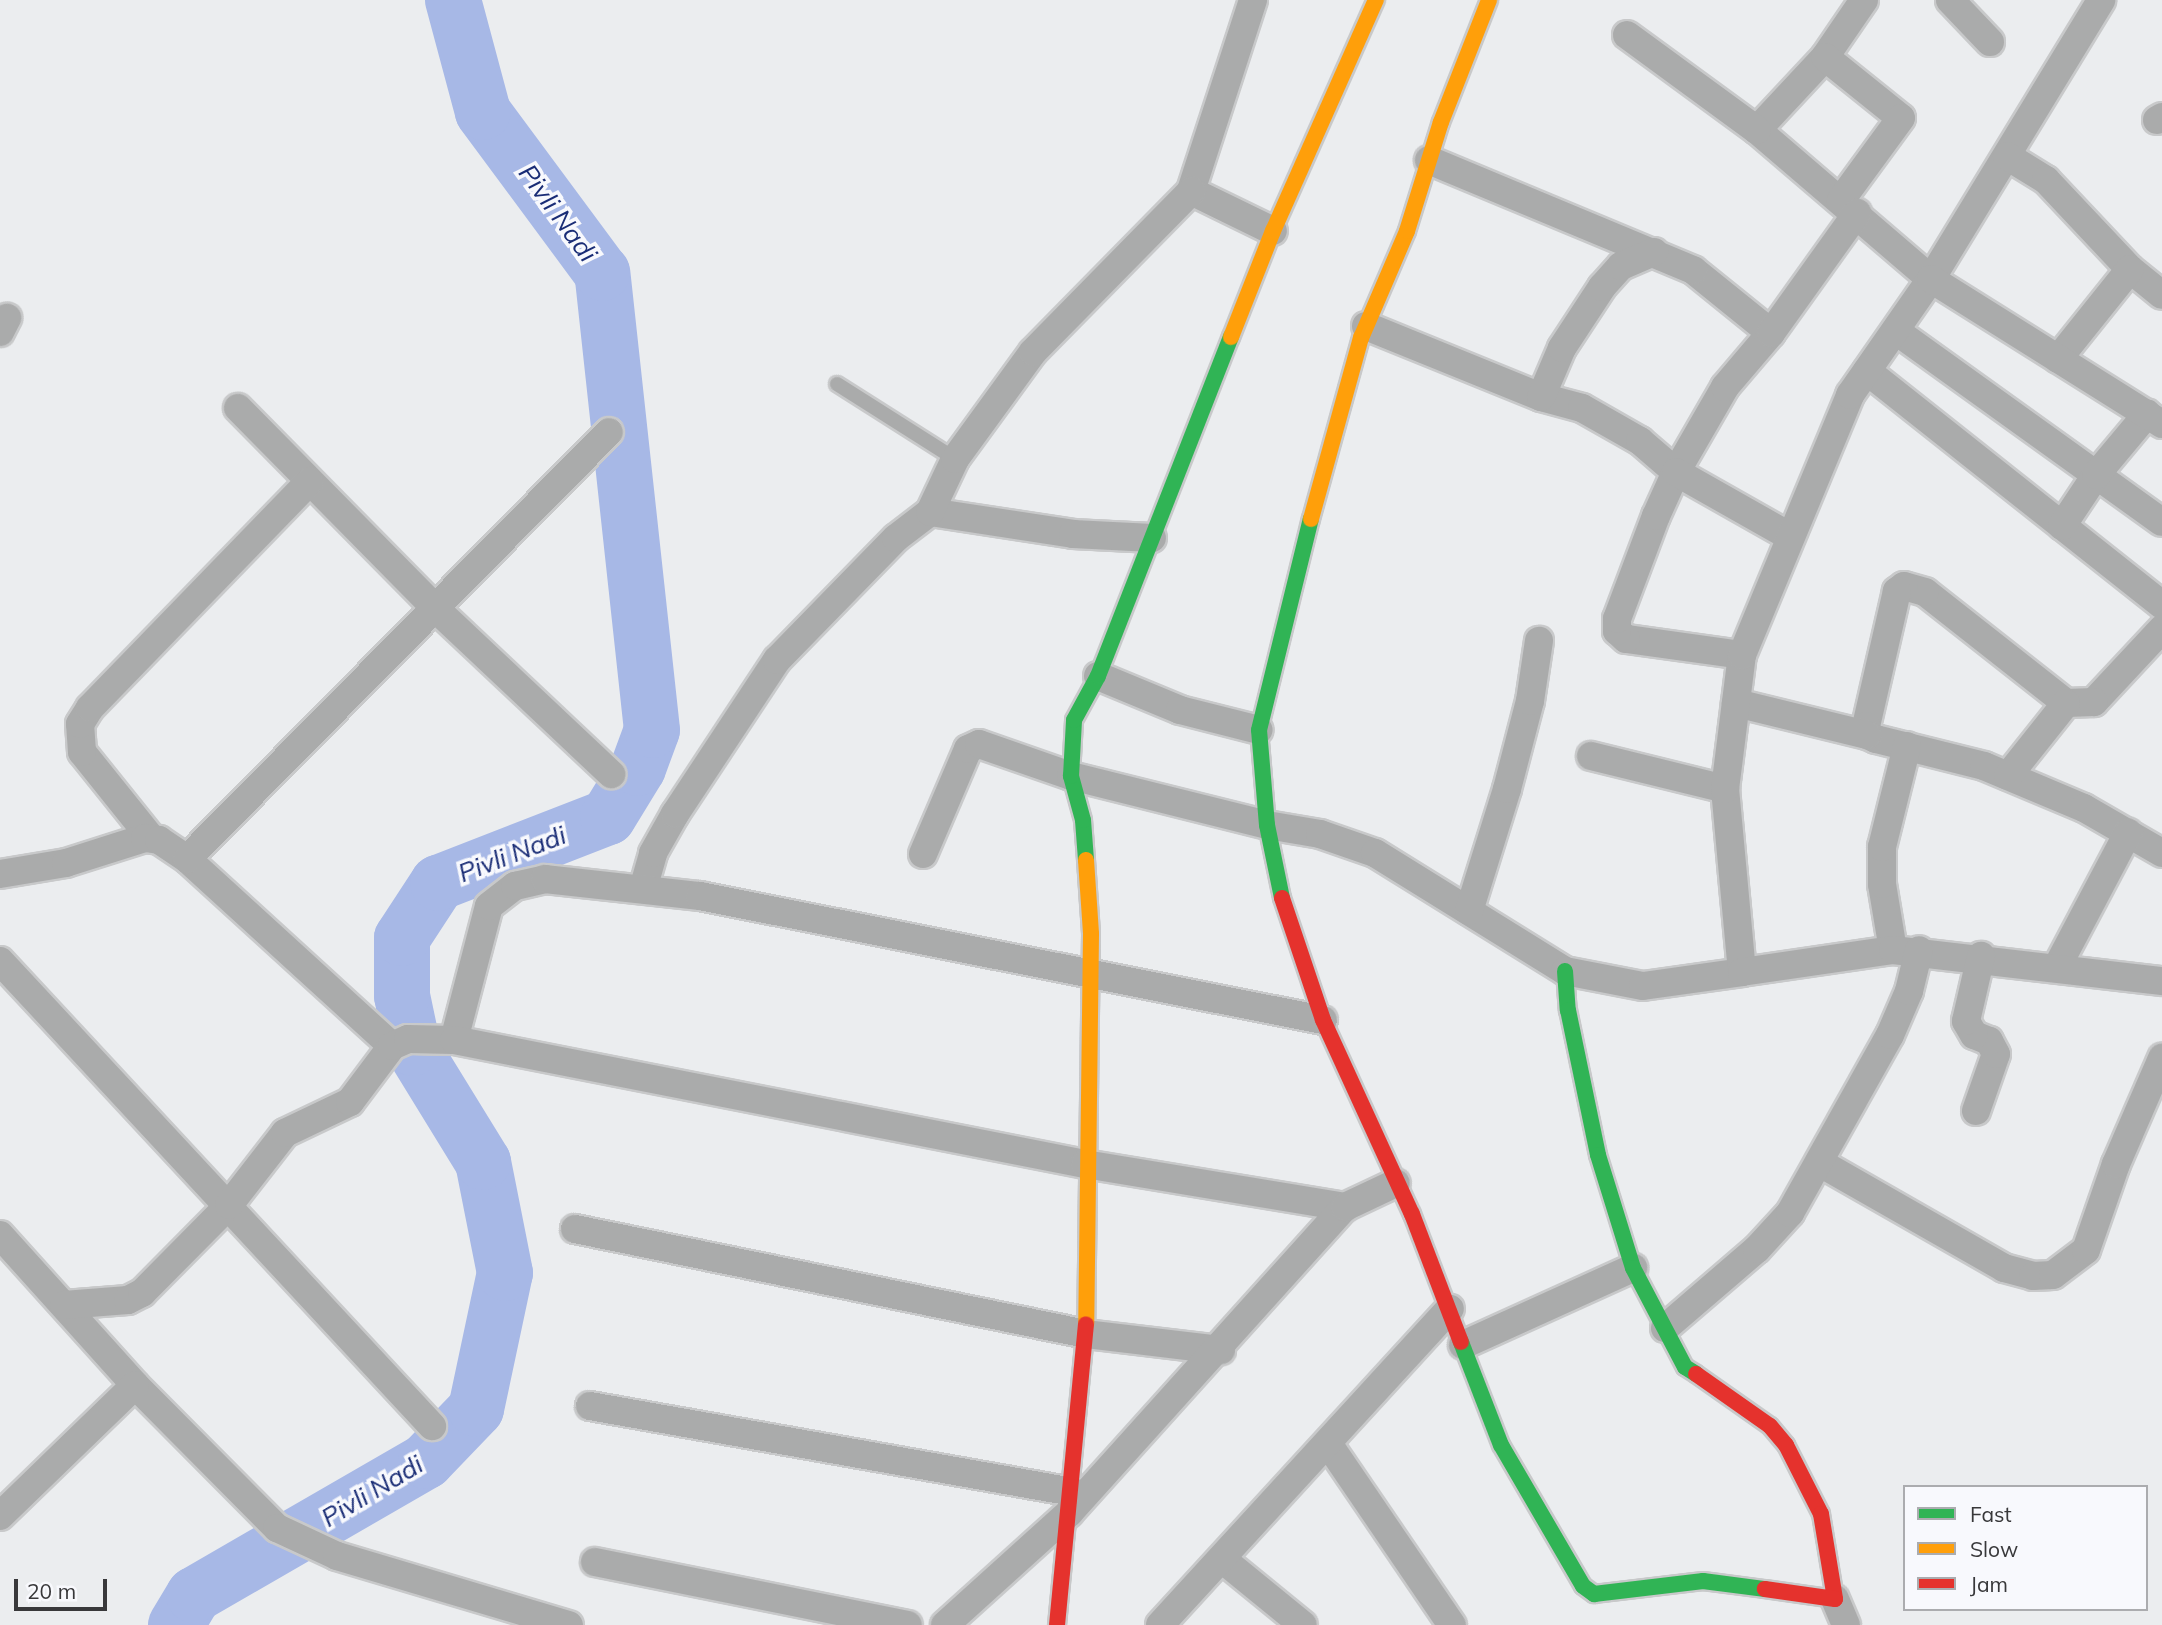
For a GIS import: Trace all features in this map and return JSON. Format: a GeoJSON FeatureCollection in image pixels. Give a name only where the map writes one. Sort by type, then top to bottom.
{"type":"FeatureCollection","features":[{"type":"Feature","properties":{"kind":"street"},"geometry":{"type":"LineString","coordinates":[[643,889],[653,853],[675,814],[777,660],[897,538],[930,512],[955,459],[1033,352],[1191,191],[1253,0]]}},
{"type":"Feature","properties":{"kind":"street"},"geometry":{"type":"LineString","coordinates":[[1057,1625],[1086,1334],[1088,977],[1091,934],[1083,820],[1071,776],[1074,720],[1098,676],[1273,231],[1376,0]]}},
{"type":"Feature","properties":{"kind":"street"},"geometry":{"type":"LineString","coordinates":[[1489,0],[1429,160],[1407,231],[1366,326],[1329,444],[1259,730],[1267,825],[1278,885],[1323,1020],[1450,1310],[1501,1445],[1583,1586],[1594,1594],[1703,1581],[1835,1599]]}},
{"type":"Feature","properties":{"kind":"street"},"geometry":{"type":"LineString","coordinates":[[1757,130],[1825,57],[1864,0]]}},
{"type":"Feature","properties":{"kind":"street"},"geometry":{"type":"LineString","coordinates":[[1950,0],[1990,42]]}},
{"type":"Feature","properties":{"kind":"street"},"geometry":{"type":"LineString","coordinates":[[1742,972],[1725,789],[1742,655],[1789,536],[1850,395],[1931,279],[2102,0]]}},
{"type":"Feature","properties":{"kind":"street"},"geometry":{"type":"LineString","coordinates":[[1627,35],[1757,130],[1849,206],[1931,279],[2157,419],[2096,475],[2062,526]]}},
{"type":"Feature","properties":{"kind":"street"},"geometry":{"type":"LineString","coordinates":[[1742,655],[1626,639],[1617,631],[1617,619],[1676,472],[1725,387],[1771,333],[1901,118],[1825,57]]}},
{"type":"Feature","properties":{"kind":"street"},"geometry":{"type":"LineString","coordinates":[[2007,156],[2046,180],[2130,269],[2162,295]]}},
{"type":"Feature","properties":{"kind":"street"},"geometry":{"type":"LineString","coordinates":[[1429,160],[1693,270],[1771,333]]}},
{"type":"Feature","properties":{"kind":"street"},"geometry":{"type":"LineString","coordinates":[[1191,191],[1273,231]]}},
{"type":"Feature","properties":{"kind":"street"},"geometry":{"type":"LineString","coordinates":[[1541,397],[1562,348],[1602,287],[1621,266],[1654,252]]}},
{"type":"Feature","properties":{"kind":"street"},"geometry":{"type":"LineString","coordinates":[[2058,359],[2130,269]]}},
{"type":"Feature","properties":{"kind":"street"},"geometry":{"type":"LineString","coordinates":[[1366,326],[1541,397],[1582,408],[1640,441],[1676,472],[1789,536]]}},
{"type":"Feature","properties":{"kind":"street"},"geometry":{"type":"LineString","coordinates":[[1896,331],[2162,522]]}},
{"type":"Feature","properties":{"kind":"street"},"geometry":{"type":"LineString","coordinates":[[1867,371],[2162,605]]}},
{"type":"Feature","properties":{"kind":"street"},"geometry":{"type":"LineString","coordinates":[[238,408],[436,609],[611,775]]}},
{"type":"Feature","properties":{"kind":"street"},"geometry":{"type":"LineString","coordinates":[[187,859],[609,432]]}},
{"type":"Feature","properties":{"kind":"street"},"geometry":{"type":"LineString","coordinates":[[309,482],[90,708],[80,724],[82,752],[151,838],[187,859],[400,1043]]}},
{"type":"Feature","properties":{"kind":"street"},"geometry":{"type":"LineString","coordinates":[[930,512],[1073,534],[1152,538]]}},
{"type":"Feature","properties":{"kind":"street"},"geometry":{"type":"LineString","coordinates":[[1867,735],[1897,592],[1904,586],[1924,592],[2066,703],[2094,702],[2162,629]]}},
{"type":"Feature","properties":{"kind":"street"},"geometry":{"type":"LineString","coordinates":[[1469,911],[1507,789],[1530,701],[1539,641]]}},
{"type":"Feature","properties":{"kind":"street"},"geometry":{"type":"LineString","coordinates":[[1098,676],[1180,710],[1259,730]]}},
{"type":"Feature","properties":{"kind":"street"},"geometry":{"type":"LineString","coordinates":[[1736,703],[1867,735],[2008,776],[2128,833],[2162,853]]}},
{"type":"Feature","properties":{"kind":"street"},"geometry":{"type":"LineString","coordinates":[[2008,776],[2066,703]]}},
{"type":"Feature","properties":{"kind":"street"},"geometry":{"type":"LineString","coordinates":[[923,854],[974,744],[1071,776],[1267,825],[1320,834],[1375,853],[1565,971],[1643,986],[1906,950],[1980,956],[2162,981]]}},
{"type":"Feature","properties":{"kind":"street"},"geometry":{"type":"LineString","coordinates":[[1664,1328],[1757,1249],[1790,1213],[1822,1164],[1890,1035],[1909,991],[1906,950],[1882,884],[1882,847],[1907,746]]}},
{"type":"Feature","properties":{"kind":"street"},"geometry":{"type":"LineString","coordinates":[[1591,756],[1725,789]]}},
{"type":"Feature","properties":{"kind":"street"},"geometry":{"type":"LineString","coordinates":[[2057,967],[2128,833]]}},
{"type":"Feature","properties":{"kind":"street"},"geometry":{"type":"LineString","coordinates":[[0,874],[66,863],[151,838]]}},
{"type":"Feature","properties":{"kind":"street"},"geometry":{"type":"LineString","coordinates":[[448,1039],[482,920],[501,894],[545,879],[713,898],[1088,977],[1323,1020]]}},
{"type":"Feature","properties":{"kind":"street"},"geometry":{"type":"LineString","coordinates":[[1976,1111],[1996,1054],[1989,1041],[1974,1035],[1966,1021],[1980,956]]}},
{"type":"Feature","properties":{"kind":"street"},"geometry":{"type":"LineString","coordinates":[[0,961],[432,1426]]}},
{"type":"Feature","properties":{"kind":"street"},"geometry":{"type":"LineString","coordinates":[[1565,971],[1568,1010],[1598,1155],[1633,1268],[1685,1367],[1770,1426],[1786,1446],[1821,1514],[1835,1599],[1846,1625]]}},
{"type":"Feature","properties":{"kind":"street"},"geometry":{"type":"LineString","coordinates":[[64,1305],[128,1300],[142,1293],[229,1205],[285,1133],[350,1102],[400,1043],[448,1039],[1086,1164],[1345,1207]]}},
{"type":"Feature","properties":{"kind":"street"},"geometry":{"type":"LineString","coordinates":[[1822,1164],[2004,1268],[2033,1276],[2053,1275],[2086,1250],[2116,1164],[2162,1058]]}},
{"type":"Feature","properties":{"kind":"street"},"geometry":{"type":"LineString","coordinates":[[944,1625],[1071,1503],[1220,1350],[1345,1207],[1396,1183]]}},
{"type":"Feature","properties":{"kind":"street"},"geometry":{"type":"LineString","coordinates":[[575,1229],[1086,1334],[1220,1350]]}},
{"type":"Feature","properties":{"kind":"street"},"geometry":{"type":"LineString","coordinates":[[0,1235],[135,1385],[277,1528],[337,1556],[569,1625]]}},
{"type":"Feature","properties":{"kind":"street"},"geometry":{"type":"LineString","coordinates":[[1463,1345],[1633,1268]]}},
{"type":"Feature","properties":{"kind":"street"},"geometry":{"type":"LineString","coordinates":[[1160,1625],[1329,1445],[1450,1310]]}},
{"type":"Feature","properties":{"kind":"street"},"geometry":{"type":"LineString","coordinates":[[0,1516],[135,1385]]}},
{"type":"Feature","properties":{"kind":"street"},"geometry":{"type":"LineString","coordinates":[[590,1406],[1071,1503]]}},
{"type":"Feature","properties":{"kind":"street"},"geometry":{"type":"LineString","coordinates":[[1329,1445],[1452,1625]]}},
{"type":"Feature","properties":{"kind":"street"},"geometry":{"type":"LineString","coordinates":[[1222,1559],[1303,1625]]}},
{"type":"Feature","properties":{"kind":"street"},"geometry":{"type":"LineString","coordinates":[[595,1562],[908,1625]]}},
{"type":"Feature","properties":{"kind":"lane"},"geometry":{"type":"LineString","coordinates":[[836,384],[955,459]]}},
{"type":"Feature","properties":{"kind":"waterway","name":"Pivli Nadi"},"geometry":{"type":"LineString","coordinates":[[176,1625],[194,1595],[426,1461],[476,1409],[505,1273],[483,1162],[413,1048],[402,996],[402,938],[438,883],[608,817],[638,768],[652,730],[602,273],[483,112],[453,0]]}},
{"type":"Feature","properties":{"kind":"traffic: fast"},"geometry":{"type":"LineString","coordinates":[[1086,860],[1083,820],[1071,776],[1074,720],[1098,676],[1231,337]]}},
{"type":"Feature","properties":{"kind":"traffic: fast"},"geometry":{"type":"LineString","coordinates":[[1282,898],[1267,825],[1259,730],[1311,519]]}},
{"type":"Feature","properties":{"kind":"traffic: fast"},"geometry":{"type":"LineString","coordinates":[[1565,971],[1568,1010],[1598,1155],[1633,1268],[1685,1367],[1696,1374]]}},
{"type":"Feature","properties":{"kind":"traffic: fast"},"geometry":{"type":"LineString","coordinates":[[1461,1342],[1501,1445],[1583,1586],[1594,1594],[1703,1581],[1765,1589]]}},
{"type":"Feature","properties":{"kind":"traffic: slow"},"geometry":{"type":"LineString","coordinates":[[1231,337],[1273,231],[1376,0]]}},
{"type":"Feature","properties":{"kind":"traffic: slow"},"geometry":{"type":"LineString","coordinates":[[1311,519],[1361,338],[1407,231],[1441,122],[1489,0]]}},
{"type":"Feature","properties":{"kind":"traffic: slow"},"geometry":{"type":"LineString","coordinates":[[1086,860],[1091,934],[1086,1324]]}},
{"type":"Feature","properties":{"kind":"traffic: jam"},"geometry":{"type":"LineString","coordinates":[[1282,898],[1323,1020],[1412,1214],[1461,1342]]}},
{"type":"Feature","properties":{"kind":"traffic: jam"},"geometry":{"type":"LineString","coordinates":[[1057,1625],[1086,1324]]}},
{"type":"Feature","properties":{"kind":"traffic: jam"},"geometry":{"type":"LineString","coordinates":[[1696,1374],[1770,1426],[1786,1445],[1821,1514],[1835,1599],[1765,1589]]}}]}
